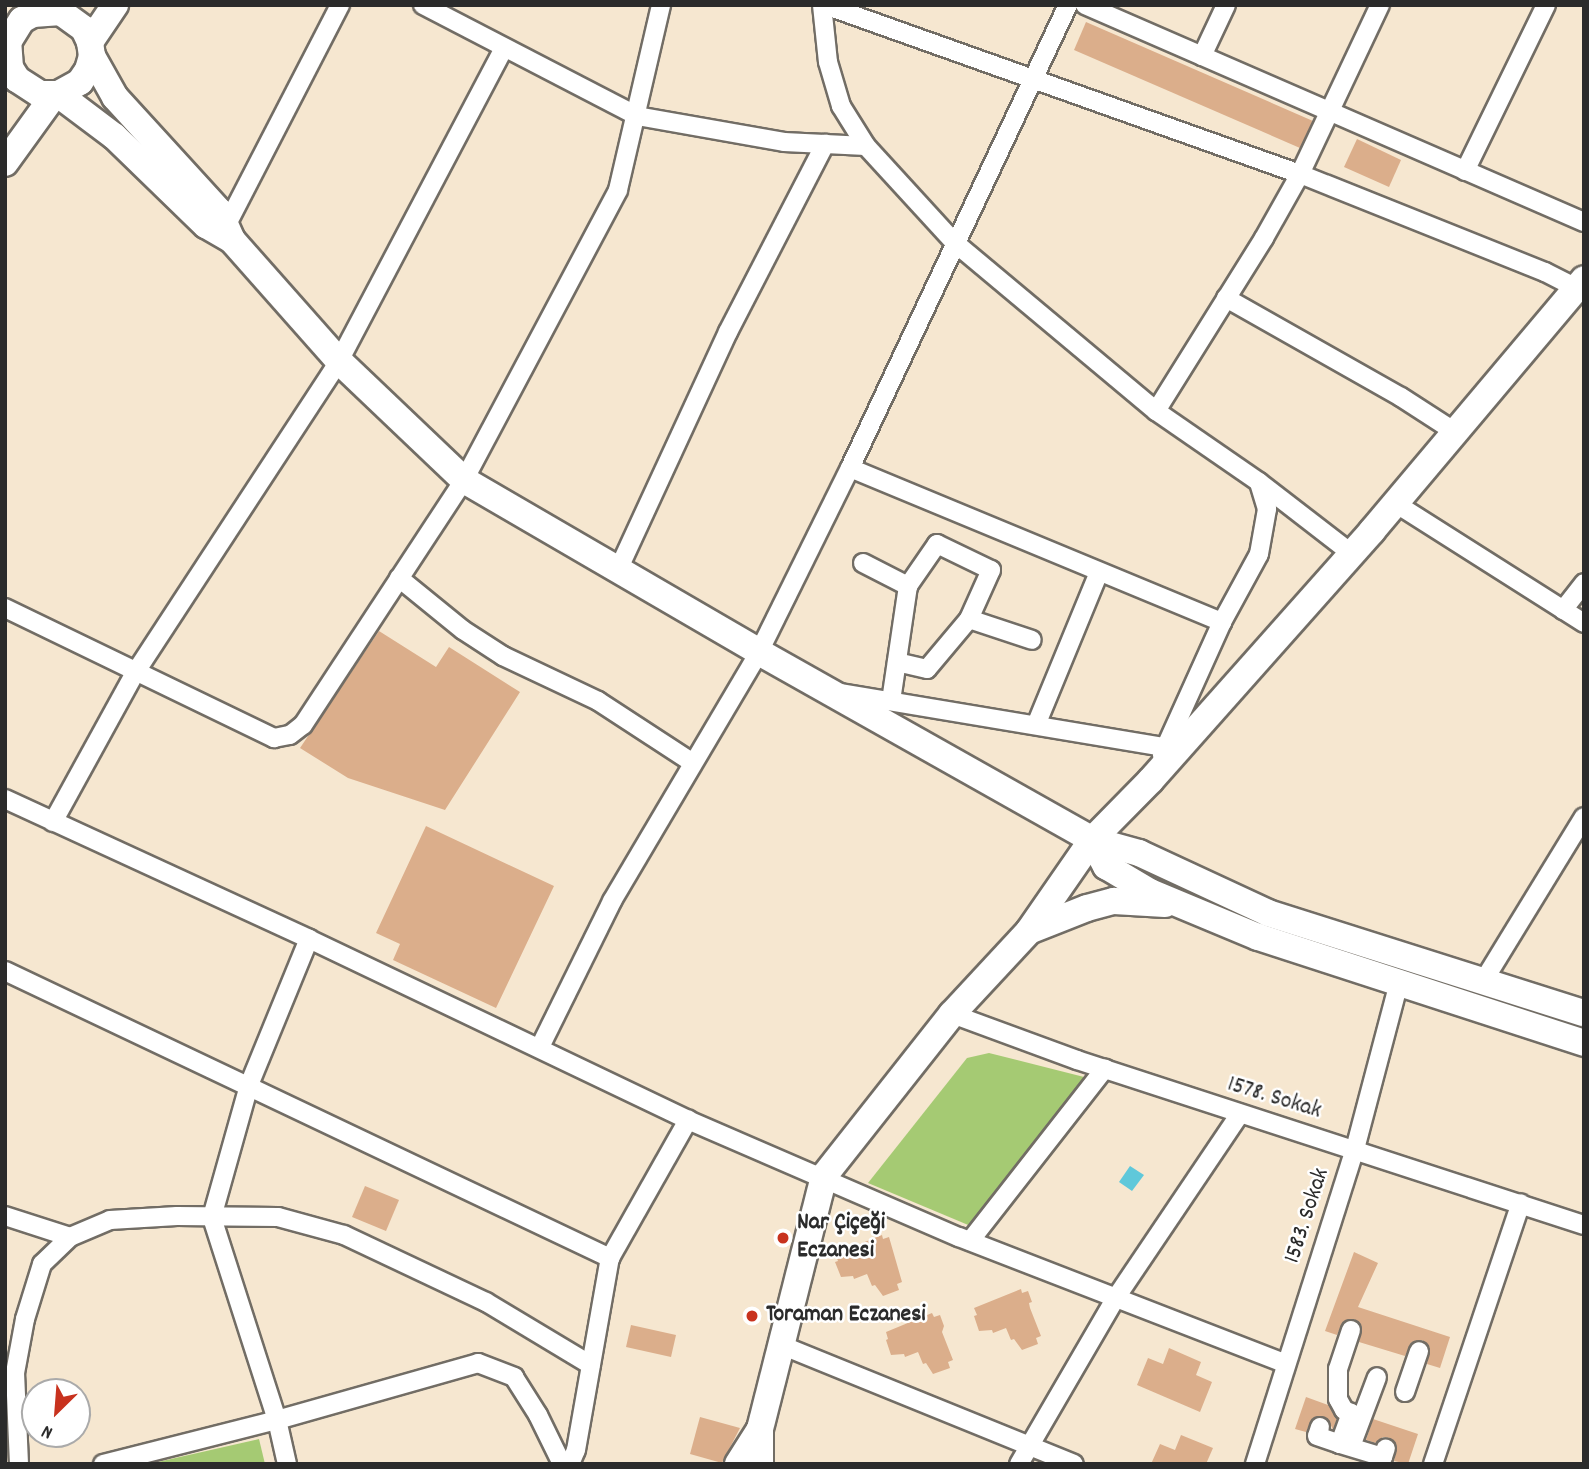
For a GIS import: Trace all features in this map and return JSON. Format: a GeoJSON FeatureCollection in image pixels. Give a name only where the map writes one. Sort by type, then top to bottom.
{"type":"FeatureCollection","features":[{"type":"Feature","properties":{"kind":"street"},"geometry":{"type":"LineString","coordinates":[[5,163],[56,94],[80,82],[88,70],[91,49],[115,5]]}},
{"type":"Feature","properties":{"kind":"street"},"geometry":{"type":"LineString","coordinates":[[229,233],[340,5]]}},
{"type":"Feature","properties":{"kind":"street"},"geometry":{"type":"LineString","coordinates":[[423,5],[637,117],[784,142],[866,146]]}},
{"type":"Feature","properties":{"kind":"street"},"geometry":{"type":"LineString","coordinates":[[5,608],[274,738],[290,735],[303,725],[464,480],[618,190],[661,5]]}},
{"type":"Feature","properties":{"kind":"street"},"geometry":{"type":"LineString","coordinates":[[760,1464],[760,1429],[824,1176],[952,1014],[1029,931],[1092,840],[1151,780],[1351,553],[1395,503],[1580,284],[1300,174],[824,5],[828,62],[841,106],[866,146],[954,242],[1156,411],[1259,482],[1351,553]]}},
{"type":"Feature","properties":{"kind":"street"},"geometry":{"type":"LineString","coordinates":[[540,1047],[612,901],[759,652],[850,468],[954,242],[1069,5]]}},
{"type":"Feature","properties":{"kind":"street"},"geometry":{"type":"LineString","coordinates":[[1085,5],[1584,222]]}},
{"type":"Feature","properties":{"kind":"street"},"geometry":{"type":"LineString","coordinates":[[1202,56],[1226,5]]}},
{"type":"Feature","properties":{"kind":"street"},"geometry":{"type":"LineString","coordinates":[[1156,411],[1300,174],[1380,5]]}},
{"type":"Feature","properties":{"kind":"street"},"geometry":{"type":"LineString","coordinates":[[1465,171],[1546,5]]}},
{"type":"Feature","properties":{"kind":"street"},"geometry":{"type":"LineString","coordinates":[[229,233],[206,225],[114,136],[56,94],[26,88],[17,79],[7,56],[14,30],[22,20],[53,8],[74,18],[84,29],[115,97],[219,211],[229,233],[340,361],[464,480],[759,652],[1092,840],[1139,853],[1268,913],[1584,1013]]}},
{"type":"Feature","properties":{"kind":"street"},"geometry":{"type":"LineString","coordinates":[[53,822],[135,673],[340,361],[504,48]]}},
{"type":"Feature","properties":{"kind":"street"},"geometry":{"type":"LineString","coordinates":[[618,569],[728,332],[825,144]]}},
{"type":"Feature","properties":{"kind":"street"},"geometry":{"type":"LineString","coordinates":[[1226,298],[1401,397],[1455,432]]}},
{"type":"Feature","properties":{"kind":"street"},"geometry":{"type":"LineString","coordinates":[[850,468],[1222,622]]}},
{"type":"Feature","properties":{"kind":"street"},"geometry":{"type":"LineString","coordinates":[[1151,780],[1222,622],[1259,554],[1267,509],[1259,482]]}},
{"type":"Feature","properties":{"kind":"street"},"geometry":{"type":"LineString","coordinates":[[1395,503],[1584,623]]}},
{"type":"Feature","properties":{"kind":"street"},"geometry":{"type":"LineString","coordinates":[[891,701],[908,586],[937,544],[991,570],[969,619],[927,669],[897,662]]}},
{"type":"Feature","properties":{"kind":"street"},"geometry":{"type":"LineString","coordinates":[[863,563],[908,586]]}},
{"type":"Feature","properties":{"kind":"street"},"geometry":{"type":"LineString","coordinates":[[1036,725],[1098,572]]}},
{"type":"Feature","properties":{"kind":"street"},"geometry":{"type":"LineString","coordinates":[[399,578],[463,630],[503,656],[598,701],[693,763]]}},
{"type":"Feature","properties":{"kind":"street"},"geometry":{"type":"LineString","coordinates":[[1563,610],[1584,583]]}},
{"type":"Feature","properties":{"kind":"street"},"geometry":{"type":"LineString","coordinates":[[969,619],[1032,640]]}},
{"type":"Feature","properties":{"kind":"street"},"geometry":{"type":"LineString","coordinates":[[828,691],[1165,747]]}},
{"type":"Feature","properties":{"kind":"street"},"geometry":{"type":"LineString","coordinates":[[5,799],[540,1047],[688,1120],[824,1176],[970,1241],[1286,1364]]}},
{"type":"Feature","properties":{"kind":"street"},"geometry":{"type":"LineString","coordinates":[[1484,980],[1584,817]]}},
{"type":"Feature","properties":{"kind":"street"},"geometry":{"type":"LineString","coordinates":[[1092,840],[1106,866],[1150,892],[1258,937],[1584,1043]]}},
{"type":"Feature","properties":{"kind":"street"},"geometry":{"type":"LineString","coordinates":[[1029,931],[1087,908],[1114,901],[1182,905]]}},
{"type":"Feature","properties":{"kind":"street"},"geometry":{"type":"LineString","coordinates":[[287,1464],[278,1420],[212,1217],[249,1084],[310,939]]}},
{"type":"Feature","properties":{"kind":"street"},"geometry":{"type":"LineString","coordinates":[[5,971],[249,1084],[610,1258]]}},
{"type":"Feature","properties":{"kind":"street","name":"1583. Sokak"},"geometry":{"type":"LineString","coordinates":[[1255,1464],[1355,1149],[1399,982]]}},
{"type":"Feature","properties":{"kind":"street","name":"1578. Sokak"},"geometry":{"type":"LineString","coordinates":[[952,1014],[1240,1114],[1584,1225]]}},
{"type":"Feature","properties":{"kind":"street"},"geometry":{"type":"LineString","coordinates":[[970,1241],[1105,1068]]}},
{"type":"Feature","properties":{"kind":"street"},"geometry":{"type":"LineString","coordinates":[[1018,1464],[1115,1299],[1240,1114]]}},
{"type":"Feature","properties":{"kind":"street"},"geometry":{"type":"LineString","coordinates":[[570,1464],[576,1450],[610,1258],[688,1120]]}},
{"type":"Feature","properties":{"kind":"street"},"geometry":{"type":"LineString","coordinates":[[1433,1464],[1521,1203]]}},
{"type":"Feature","properties":{"kind":"street"},"geometry":{"type":"LineString","coordinates":[[5,1216],[70,1237]]}},
{"type":"Feature","properties":{"kind":"street"},"geometry":{"type":"LineString","coordinates":[[19,1464],[15,1373],[25,1319],[42,1264],[70,1237],[110,1220],[278,1217],[344,1235],[486,1302],[592,1365]]}},
{"type":"Feature","properties":{"kind":"street"},"geometry":{"type":"LineString","coordinates":[[1345,1446],[1350,1413],[1344,1410],[1338,1399],[1338,1368],[1351,1330]]}},
{"type":"Feature","properties":{"kind":"street"},"geometry":{"type":"LineString","coordinates":[[781,1345],[1074,1464]]}},
{"type":"Feature","properties":{"kind":"street"},"geometry":{"type":"LineString","coordinates":[[1405,1392],[1419,1351]]}},
{"type":"Feature","properties":{"kind":"street"},"geometry":{"type":"LineString","coordinates":[[103,1464],[278,1420],[478,1363],[514,1377],[538,1415],[562,1464]]}},
{"type":"Feature","properties":{"kind":"street"},"geometry":{"type":"LineString","coordinates":[[1345,1446],[1377,1377]]}},
{"type":"Feature","properties":{"kind":"street"},"geometry":{"type":"LineString","coordinates":[[1320,1427],[1317,1436],[1345,1446],[1383,1457],[1386,1448]]}},
{"type":"Feature","properties":{"kind":"street"},"geometry":{"type":"LineString","coordinates":[[738,1464],[760,1429]]}},
{"type":"Feature","properties":{"kind":"green space"},"geometry":{"type":"Polygon","coordinates":[[[989,1053],[1084,1077],[973,1227],[868,1183],[967,1058],[989,1053]]]}},
{"type":"Feature","properties":{"kind":"green space"},"geometry":{"type":"Polygon","coordinates":[[[259,1439],[265,1464],[149,1464],[259,1439]]]}},
{"type":"Feature","properties":{"kind":"water"},"geometry":{"type":"Polygon","coordinates":[[[1130,1166],[1144,1175],[1132,1191],[1119,1182],[1130,1166]]]}},
{"type":"Feature","properties":{"kind":"building"},"geometry":{"type":"Polygon","coordinates":[[[1086,22],[1313,121],[1300,148],[1074,50],[1086,22]]]}},
{"type":"Feature","properties":{"kind":"building"},"geometry":{"type":"Polygon","coordinates":[[[1357,139],[1401,160],[1389,187],[1344,167],[1357,139]]]}},
{"type":"Feature","properties":{"kind":"building"},"geometry":{"type":"Polygon","coordinates":[[[379,631],[436,667],[449,647],[520,692],[445,810],[348,778],[300,748],[379,631]]]}},
{"type":"Feature","properties":{"kind":"building"},"geometry":{"type":"Polygon","coordinates":[[[426,826],[554,886],[496,1008],[393,960],[400,944],[376,933],[426,826]]]}},
{"type":"Feature","properties":{"kind":"building"},"geometry":{"type":"Polygon","coordinates":[[[365,1186],[399,1200],[386,1231],[352,1217],[365,1186]]]}},
{"type":"Feature","properties":{"kind":"building"},"geometry":{"type":"Polygon","coordinates":[[[882,1235],[883,1239],[889,1237],[902,1282],[897,1284],[899,1290],[883,1296],[875,1285],[872,1286],[867,1274],[854,1279],[853,1276],[841,1277],[835,1262],[838,1261],[835,1254],[882,1235]]]}},
{"type":"Feature","properties":{"kind":"building"},"geometry":{"type":"Polygon","coordinates":[[[1354,1252],[1378,1263],[1358,1307],[1450,1337],[1440,1368],[1427,1364],[1430,1348],[1422,1340],[1411,1343],[1405,1356],[1359,1342],[1362,1327],[1354,1319],[1343,1322],[1337,1335],[1325,1331],[1354,1252]]]}},
{"type":"Feature","properties":{"kind":"building"},"geometry":{"type":"Polygon","coordinates":[[[1021,1289],[1022,1293],[1028,1291],[1032,1302],[1029,1303],[1030,1308],[1041,1336],[1036,1338],[1038,1344],[1022,1350],[1014,1339],[1011,1340],[1006,1328],[993,1333],[992,1330],[979,1331],[974,1316],[977,1315],[974,1308],[1021,1289]]]}},
{"type":"Feature","properties":{"kind":"building"},"geometry":{"type":"Polygon","coordinates":[[[932,1313],[934,1317],[940,1315],[944,1326],[942,1332],[953,1360],[948,1362],[950,1368],[933,1374],[926,1363],[923,1364],[918,1352],[905,1357],[904,1354],[891,1355],[886,1340],[886,1332],[932,1313]]]}},
{"type":"Feature","properties":{"kind":"building"},"geometry":{"type":"Polygon","coordinates":[[[631,1325],[676,1335],[671,1357],[626,1347],[631,1325]]]}},
{"type":"Feature","properties":{"kind":"building"},"geometry":{"type":"Polygon","coordinates":[[[1169,1348],[1201,1362],[1196,1375],[1212,1382],[1200,1412],[1137,1385],[1148,1358],[1163,1364],[1169,1348]]]}},
{"type":"Feature","properties":{"kind":"building"},"geometry":{"type":"Polygon","coordinates":[[[1306,1397],[1328,1405],[1337,1418],[1333,1430],[1328,1419],[1318,1416],[1312,1419],[1306,1432],[1295,1429],[1306,1397]]]}},
{"type":"Feature","properties":{"kind":"building"},"geometry":{"type":"Polygon","coordinates":[[[700,1417],[740,1428],[722,1463],[690,1454],[700,1417]]]}},
{"type":"Feature","properties":{"kind":"building"},"geometry":{"type":"Polygon","coordinates":[[[1373,1419],[1418,1434],[1408,1464],[1394,1461],[1397,1446],[1390,1438],[1383,1437],[1376,1443],[1366,1440],[1373,1419]]]}},
{"type":"Feature","properties":{"kind":"building"},"geometry":{"type":"Polygon","coordinates":[[[1181,1435],[1213,1448],[1206,1464],[1151,1464],[1160,1444],[1175,1450],[1181,1435]]]}},
{"type":"Feature","properties":{"kind":"place","name":"Nar Çiçeği Eczanesi"},"geometry":{"type":"Point","coordinates":[783,1238]}},
{"type":"Feature","properties":{"kind":"place","name":"Toraman Eczanesi"},"geometry":{"type":"Point","coordinates":[752,1316]}}]}
